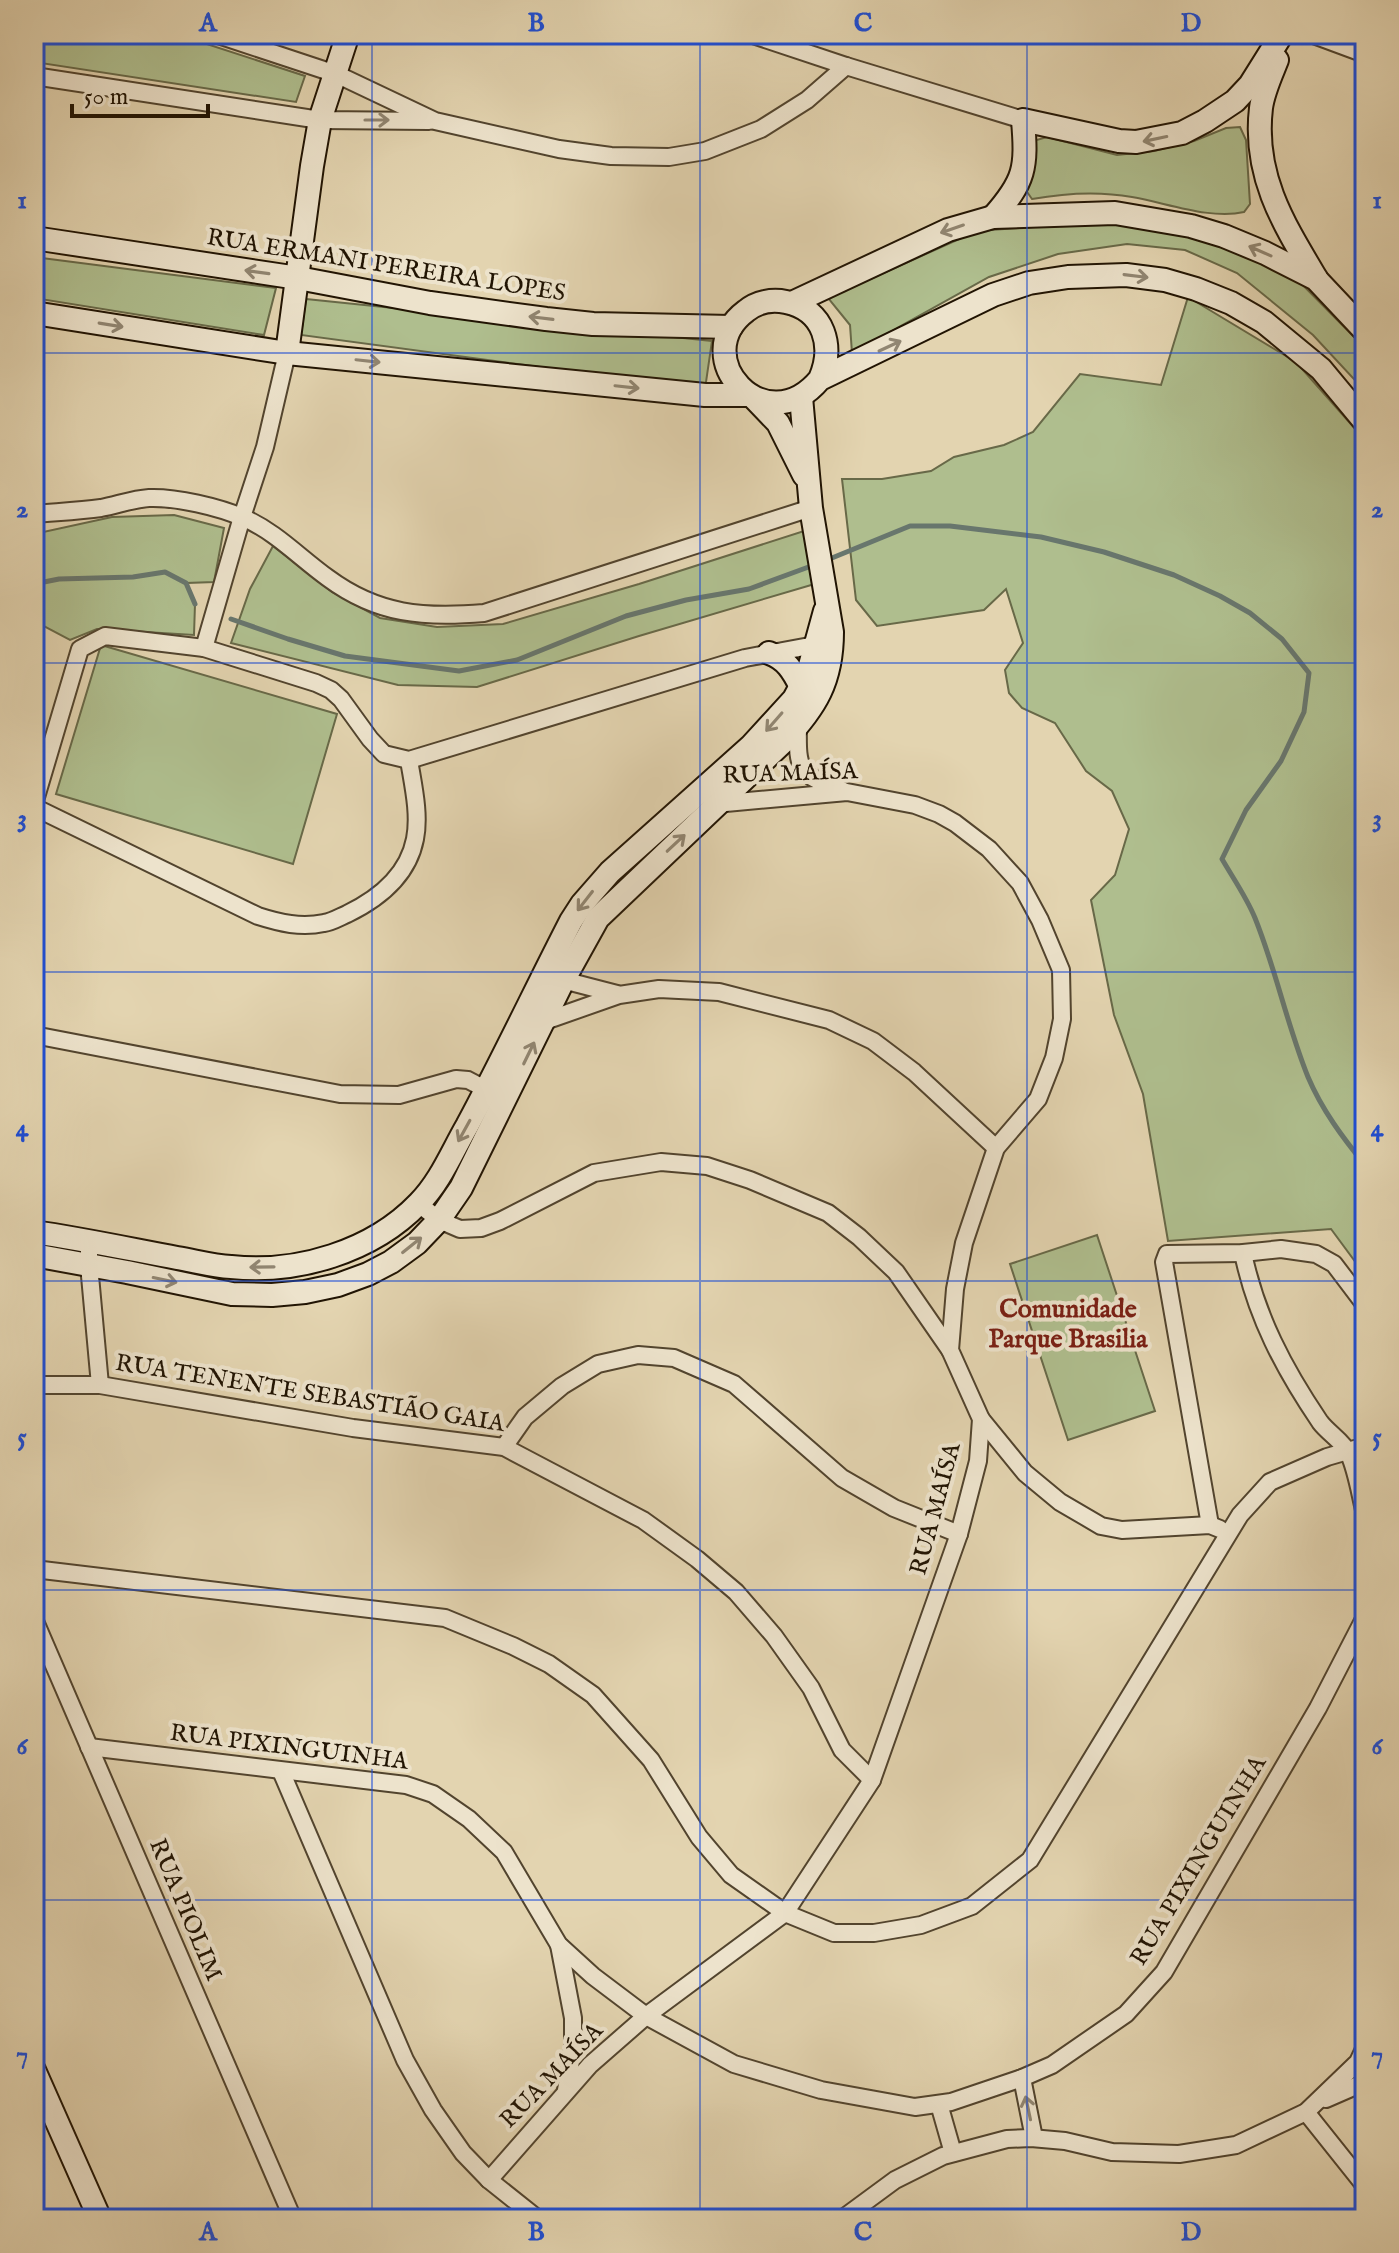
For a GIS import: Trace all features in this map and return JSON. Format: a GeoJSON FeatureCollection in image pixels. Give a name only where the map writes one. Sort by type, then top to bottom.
{"type":"FeatureCollection","features":[{"type":"Feature","properties":{"kind":"street"},"geometry":{"type":"LineString","coordinates":[[215,34],[336,74],[435,121]]}},
{"type":"Feature","properties":{"kind":"street"},"geometry":{"type":"LineString","coordinates":[[204,648],[265,447],[287,353],[320,120],[348,34]]}},
{"type":"Feature","properties":{"kind":"street"},"geometry":{"type":"LineString","coordinates":[[750,34],[1023,120],[1136,142],[1182,133],[1226,108],[1250,85],[1284,34]]}},
{"type":"Feature","properties":{"kind":"street"},"geometry":{"type":"LineString","coordinates":[[1284,34],[1262,105],[1260,131],[1266,180],[1282,222],[1316,279],[1365,331]]}},
{"type":"Feature","properties":{"kind":"street"},"geometry":{"type":"LineString","coordinates":[[1311,34],[1365,54]]}},
{"type":"Feature","properties":{"kind":"street"},"geometry":{"type":"LineString","coordinates":[[34,76],[320,120],[435,121],[559,149],[611,156],[669,157],[705,151],[761,129],[807,100],[846,66]]}},
{"type":"Feature","properties":{"kind":"street"},"geometry":{"type":"LineString","coordinates":[[1226,108],[1240,111],[1260,131]]}},
{"type":"Feature","properties":{"kind":"street"},"geometry":{"type":"LineString","coordinates":[[993,217],[1014,194],[1025,165],[1023,120]]}},
{"type":"Feature","properties":{"kind":"street"},"geometry":{"type":"LineString","coordinates":[[792,303],[948,230],[993,217],[1115,213],[1191,226],[1265,253],[1316,279]]}},
{"type":"Feature","properties":{"kind":"street","name":"RUA ERMANI PEREIRA LOPES"},"geometry":{"type":"LineString","coordinates":[[34,238],[546,319],[593,324],[731,327]]}},
{"type":"Feature","properties":{"kind":"street"},"geometry":{"type":"LineString","coordinates":[[820,379],[1005,291],[1029,283],[1068,277],[1126,275],[1165,280],[1196,289],[1231,303],[1264,322],[1321,369],[1365,422]]}},
{"type":"Feature","properties":{"kind":"street"},"geometry":{"type":"LineString","coordinates":[[34,313],[287,353],[705,395],[751,396],[769,403],[785,403],[801,397],[820,379],[828,349],[825,334],[817,320],[792,303],[778,300],[764,302],[739,316],[731,327],[725,352],[726,364],[731,376],[751,396],[778,423],[812,507]]}},
{"type":"Feature","properties":{"kind":"street"},"geometry":{"type":"LineString","coordinates":[[34,1255],[232,1294],[272,1295],[338,1285],[368,1274],[417,1243],[439,1220],[461,1188],[496,1094],[554,977],[582,904],[610,872],[798,726],[825,683],[826,597],[812,507],[801,397]]}},
{"type":"Feature","properties":{"kind":"street"},"geometry":{"type":"LineString","coordinates":[[34,514],[100,508],[149,498],[193,503],[242,517],[265,528],[329,579],[364,600],[404,612],[443,616],[484,613],[812,507]]}},
{"type":"Feature","properties":{"kind":"street"},"geometry":{"type":"LineString","coordinates":[[409,760],[415,800],[415,839],[406,866],[389,887],[360,908],[326,923],[289,925],[258,916],[34,805],[80,649],[105,636],[204,648],[316,683],[341,699],[384,754],[409,760],[745,658],[824,645]]}},
{"type":"Feature","properties":{"kind":"street"},"geometry":{"type":"LineString","coordinates":[[710,797],[801,687],[824,645]]}},
{"type":"Feature","properties":{"kind":"street"},"geometry":{"type":"LineString","coordinates":[[769,653],[787,663],[801,687]]}},
{"type":"Feature","properties":{"kind":"street"},"geometry":{"type":"LineString","coordinates":[[798,726],[799,762],[804,772],[818,782],[847,792]]}},
{"type":"Feature","properties":{"kind":"street","name":"RUA MAÍSA"},"geometry":{"type":"LineString","coordinates":[[489,2180],[590,2065],[646,2016],[785,1913],[872,1780],[959,1534],[978,1461],[981,1419],[950,1350],[955,1289],[964,1243],[996,1148],[1038,1099],[1054,1058],[1062,1019],[1061,970],[1020,883],[989,849],[955,823],[915,805],[847,792],[710,797]]}},
{"type":"Feature","properties":{"kind":"street"},"geometry":{"type":"LineString","coordinates":[[554,977],[619,995]]}},
{"type":"Feature","properties":{"kind":"street"},"geometry":{"type":"LineString","coordinates":[[535,1016],[619,995],[659,989],[719,992],[829,1020],[873,1041],[914,1072],[996,1148]]}},
{"type":"Feature","properties":{"kind":"street"},"geometry":{"type":"LineString","coordinates":[[34,1035],[340,1094],[399,1095],[456,1079],[468,1080],[496,1094]]}},
{"type":"Feature","properties":{"kind":"street"},"geometry":{"type":"LineString","coordinates":[[34,1232],[231,1267],[300,1265],[353,1249],[398,1222],[419,1204],[496,1094]]}},
{"type":"Feature","properties":{"kind":"street"},"geometry":{"type":"LineString","coordinates":[[419,1204],[439,1220],[460,1229],[481,1228],[594,1173],[661,1162],[707,1166],[750,1180],[828,1213],[896,1272],[950,1350]]}},
{"type":"Feature","properties":{"kind":"street"},"geometry":{"type":"LineString","coordinates":[[89,1240],[100,1385]]}},
{"type":"Feature","properties":{"kind":"street"},"geometry":{"type":"LineString","coordinates":[[1210,1525],[1164,1262],[1167,1254],[1281,1249],[1316,1254],[1334,1264],[1365,1305]]}},
{"type":"Feature","properties":{"kind":"street"},"geometry":{"type":"LineString","coordinates":[[1243,1253],[1250,1287],[1275,1349],[1322,1424],[1347,1450],[1365,1514]]}},
{"type":"Feature","properties":{"kind":"street"},"geometry":{"type":"LineString","coordinates":[[504,1447],[525,1417],[562,1386],[598,1364],[638,1355],[674,1358],[734,1384],[842,1478],[894,1508],[959,1534]]}},
{"type":"Feature","properties":{"kind":"street","name":"RUA TENENTE SEBASTIÃO GAIA"},"geometry":{"type":"LineString","coordinates":[[34,1385],[100,1385],[353,1428],[504,1447],[643,1520],[736,1592],[774,1636],[811,1688],[842,1750],[872,1780]]}},
{"type":"Feature","properties":{"kind":"street"},"geometry":{"type":"LineString","coordinates":[[981,1419],[1025,1473],[1060,1502],[1101,1526],[1122,1530],[1210,1525],[1230,1532]]}},
{"type":"Feature","properties":{"kind":"street"},"geometry":{"type":"LineString","coordinates":[[34,1569],[445,1618],[513,1646],[549,1664],[593,1695],[651,1760],[699,1837],[731,1875],[785,1913],[834,1933],[874,1933],[921,1925],[972,1906],[1030,1860],[1240,1515],[1270,1482],[1347,1450],[1365,1446]]}},
{"type":"Feature","properties":{"kind":"street","name":"RUA PIXINGUINHA"},"geometry":{"type":"LineString","coordinates":[[89,1747],[406,1785],[433,1794],[469,1819],[504,1852],[559,1945],[593,1976],[646,2016],[734,2064],[821,2090],[915,2107],[951,2102],[1052,2065],[1126,2014],[1164,1972],[1318,1708],[1365,1617]]}},
{"type":"Feature","properties":{"kind":"street","name":"RUA PIOLIM"},"geometry":{"type":"LineString","coordinates":[[34,1619],[293,2219]]}},
{"type":"Feature","properties":{"kind":"street"},"geometry":{"type":"LineString","coordinates":[[281,1771],[405,2060],[433,2110],[489,2180],[538,2219]]}},
{"type":"Feature","properties":{"kind":"street"},"geometry":{"type":"LineString","coordinates":[[559,1945],[573,2018],[573,2049],[566,2092]]}},
{"type":"Feature","properties":{"kind":"street"},"geometry":{"type":"LineString","coordinates":[[1310,2108],[1358,2062],[1365,2047]]}},
{"type":"Feature","properties":{"kind":"street"},"geometry":{"type":"LineString","coordinates":[[34,2070],[100,2219]]}},
{"type":"Feature","properties":{"kind":"street"},"geometry":{"type":"LineString","coordinates":[[1022,2078],[1034,2138]]}},
{"type":"Feature","properties":{"kind":"street"},"geometry":{"type":"LineString","coordinates":[[842,2219],[895,2180],[953,2153],[988,2143],[1034,2138],[1065,2141],[1112,2152],[1179,2154],[1236,2145],[1365,2082]]}},
{"type":"Feature","properties":{"kind":"street"},"geometry":{"type":"LineString","coordinates":[[939,2104],[953,2153]]}},
{"type":"Feature","properties":{"kind":"street"},"geometry":{"type":"LineString","coordinates":[[1310,2108],[1365,2186]]}},
{"type":"Feature","properties":{"kind":"green space"},"geometry":{"type":"Polygon","coordinates":[[[34,34],[176,34],[305,76],[296,102],[34,62],[34,34]]]}},
{"type":"Feature","properties":{"kind":"green space"},"geometry":{"type":"Polygon","coordinates":[[[1240,127],[1246,140],[1250,204],[1244,212],[1218,214],[1107,194],[1069,194],[1032,199],[1025,189],[1033,141],[1047,137],[1117,155],[1154,151],[1194,141],[1226,128],[1240,127]]]}},
{"type":"Feature","properties":{"kind":"green space"},"geometry":{"type":"Polygon","coordinates":[[[1128,220],[1281,263],[1365,348],[1365,391],[1313,335],[1237,273],[1185,250],[1127,244],[1058,254],[989,277],[852,353],[850,325],[828,298],[977,231],[1128,220]]]}},
{"type":"Feature","properties":{"kind":"green space"},"geometry":{"type":"Polygon","coordinates":[[[34,257],[276,288],[264,335],[34,298],[34,257]]]}},
{"type":"Feature","properties":{"kind":"green space"},"geometry":{"type":"Polygon","coordinates":[[[1188,297],[1296,362],[1365,440],[1365,813],[1359,819],[1365,833],[1365,1275],[1331,1229],[1168,1241],[1143,1094],[1114,1015],[1091,900],[1115,875],[1129,829],[1112,791],[1086,771],[1055,723],[1022,708],[1009,693],[1005,670],[1023,643],[1006,589],[984,610],[877,626],[856,600],[842,479],[882,479],[931,471],[954,457],[1004,445],[1033,432],[1080,374],[1161,385],[1188,297]]]}},
{"type":"Feature","properties":{"kind":"green space"},"geometry":{"type":"Polygon","coordinates":[[[306,299],[712,341],[705,389],[301,335],[306,299]]]}},
{"type":"Feature","properties":{"kind":"green space"},"geometry":{"type":"Polygon","coordinates":[[[174,515],[224,528],[214,582],[187,583],[195,604],[194,635],[97,629],[70,640],[34,621],[34,534],[112,517],[174,515]]]}},
{"type":"Feature","properties":{"kind":"green space"},"geometry":{"type":"Polygon","coordinates":[[[804,531],[818,583],[477,687],[398,685],[231,643],[250,589],[273,546],[332,592],[380,618],[437,627],[503,624],[804,531]]]}},
{"type":"Feature","properties":{"kind":"green space"},"geometry":{"type":"Polygon","coordinates":[[[101,645],[337,714],[293,864],[56,794],[101,645]]]}},
{"type":"Feature","properties":{"kind":"green space"},"geometry":{"type":"Polygon","coordinates":[[[1097,1235],[1155,1411],[1068,1440],[1010,1264],[1097,1235]]]}},
{"type":"Feature","properties":{"kind":"waterway"},"geometry":{"type":"LineString","coordinates":[[827,560],[910,526],[950,526],[1041,537],[1104,552],[1174,575],[1250,613],[1282,639],[1309,673],[1304,712],[1281,761],[1246,810],[1222,859],[1255,918],[1314,1089],[1365,1165]]}},
{"type":"Feature","properties":{"kind":"waterway"},"geometry":{"type":"LineString","coordinates":[[231,619],[345,656],[459,671],[517,660],[626,616],[686,600],[749,589],[814,565]]}},
{"type":"Feature","properties":{"kind":"waterway"},"geometry":{"type":"LineString","coordinates":[[34,584],[59,579],[133,577],[165,572],[186,583],[195,604]]}},
{"type":"Feature","properties":{"kind":"district","name":"Comunidade Parque Brasilia"},"geometry":{"type":"Point","coordinates":[1068,1324]}}]}
